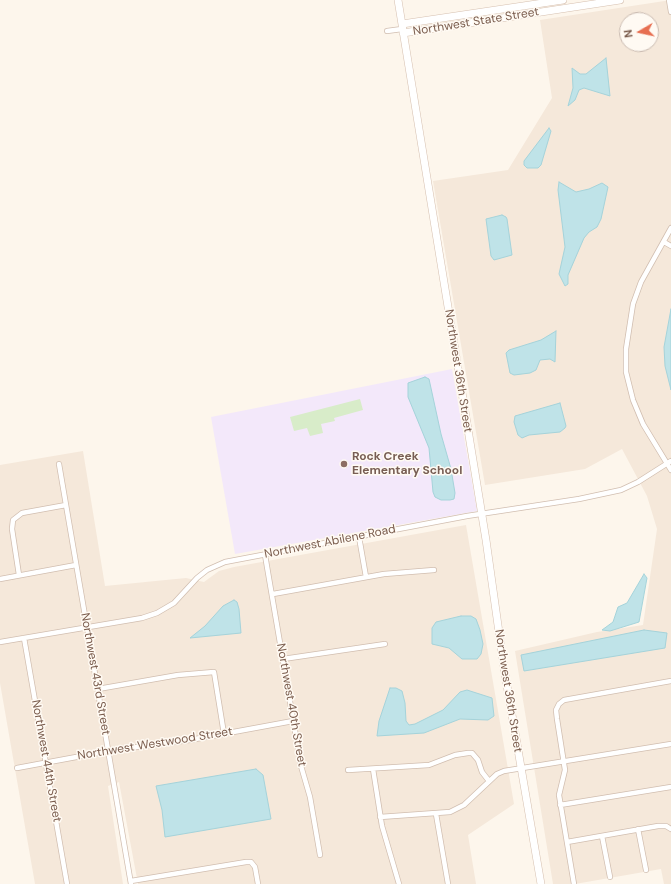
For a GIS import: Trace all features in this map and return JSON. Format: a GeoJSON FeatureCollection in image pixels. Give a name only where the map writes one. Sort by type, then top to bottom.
{"type":"FeatureCollection","features":[{"type":"Feature","properties":{"kind":"main road","name":"Northwest 36th Street"},"geometry":{"type":"LineString","coordinates":[[398,0],[482,514],[540,884]]}},
{"type":"Feature","properties":{"kind":"main road","name":"Northwest State Street"},"geometry":{"type":"LineString","coordinates":[[402,29],[529,3],[563,0]]}},
{"type":"Feature","properties":{"kind":"main road","name":"Northwest State Street"},"geometry":{"type":"LineString","coordinates":[[402,29],[620,0]]}},
{"type":"Feature","properties":{"kind":"street"},"geometry":{"type":"LineString","coordinates":[[669,0],[671,12]]}},
{"type":"Feature","properties":{"kind":"street"},"geometry":{"type":"LineString","coordinates":[[387,31],[402,29]]}},
{"type":"Feature","properties":{"kind":"street"},"geometry":{"type":"LineString","coordinates":[[671,228],[641,282],[634,304],[626,349],[626,372],[632,400],[643,424],[669,462],[671,470]]}},
{"type":"Feature","properties":{"kind":"street"},"geometry":{"type":"LineString","coordinates":[[664,242],[671,246]]}},
{"type":"Feature","properties":{"kind":"street","name":"Northwest Abilene Road"},"geometry":{"type":"LineString","coordinates":[[0,642],[142,618],[157,613],[174,603],[197,578],[215,566],[225,562],[482,514],[579,500],[621,490],[638,482],[669,462]]}},
{"type":"Feature","properties":{"kind":"street","name":"Northwest 43rd Street"},"geometry":{"type":"LineString","coordinates":[[59,464],[131,883]]}},
{"type":"Feature","properties":{"kind":"street"},"geometry":{"type":"LineString","coordinates":[[19,575],[12,529],[13,520],[22,513],[66,505]]}},
{"type":"Feature","properties":{"kind":"street"},"geometry":{"type":"LineString","coordinates":[[359,537],[366,578]]}},
{"type":"Feature","properties":{"kind":"street","name":"Northwest 40th Street"},"geometry":{"type":"LineString","coordinates":[[266,555],[293,721],[320,855]]}},
{"type":"Feature","properties":{"kind":"street"},"geometry":{"type":"LineString","coordinates":[[0,579],[76,565]]}},
{"type":"Feature","properties":{"kind":"street"},"geometry":{"type":"LineString","coordinates":[[273,594],[407,571],[434,570]]}},
{"type":"Feature","properties":{"kind":"street","name":"Northwest 44th Street"},"geometry":{"type":"LineString","coordinates":[[24,638],[67,884]]}},
{"type":"Feature","properties":{"kind":"street"},"geometry":{"type":"LineString","coordinates":[[283,659],[386,644]]}},
{"type":"Feature","properties":{"kind":"street"},"geometry":{"type":"LineString","coordinates":[[98,690],[178,676],[214,672],[224,734]]}},
{"type":"Feature","properties":{"kind":"street"},"geometry":{"type":"LineString","coordinates":[[574,884],[560,805],[559,795],[565,777],[556,710],[559,704],[564,700],[671,681]]}},
{"type":"Feature","properties":{"kind":"street","name":"Northwest Westwood Street"},"geometry":{"type":"LineString","coordinates":[[17,768],[109,751],[224,734],[293,721]]}},
{"type":"Feature","properties":{"kind":"street"},"geometry":{"type":"LineString","coordinates":[[380,817],[450,812],[464,805],[497,774],[671,744]]}},
{"type":"Feature","properties":{"kind":"street"},"geometry":{"type":"LineString","coordinates":[[348,770],[429,765],[455,755],[472,753],[478,760],[482,772],[489,781]]}},
{"type":"Feature","properties":{"kind":"street"},"geometry":{"type":"LineString","coordinates":[[373,769],[380,817],[399,884]]}},
{"type":"Feature","properties":{"kind":"street"},"geometry":{"type":"LineString","coordinates":[[560,805],[671,787]]}},
{"type":"Feature","properties":{"kind":"street"},"geometry":{"type":"LineString","coordinates":[[436,814],[448,884]]}},
{"type":"Feature","properties":{"kind":"street"},"geometry":{"type":"LineString","coordinates":[[567,842],[658,826],[666,826],[671,829]]}},
{"type":"Feature","properties":{"kind":"street"},"geometry":{"type":"LineString","coordinates":[[638,829],[646,870]]}},
{"type":"Feature","properties":{"kind":"street"},"geometry":{"type":"LineString","coordinates":[[602,836],[610,877]]}},
{"type":"Feature","properties":{"kind":"street"},"geometry":{"type":"LineString","coordinates":[[131,883],[251,862],[255,867],[258,884]]}},
{"type":"Feature","properties":{"kind":"shaded area"},"geometry":{"type":"Polygon","coordinates":[[[671,0],[671,884],[664,884],[661,869],[575,884],[553,884],[515,651],[597,632],[643,625],[657,529],[647,496],[622,449],[585,469],[485,485],[433,181],[508,170],[552,98],[540,20],[671,0]]]}},
{"type":"Feature","properties":{"kind":"shaded area","name":"Rock Creek Elementary School"},"geometry":{"type":"Polygon","coordinates":[[[452,369],[477,511],[235,554],[211,417],[452,369]]]}},
{"type":"Feature","properties":{"kind":"shaded area"},"geometry":{"type":"Polygon","coordinates":[[[83,451],[105,586],[186,578],[204,582],[219,571],[234,567],[466,525],[514,804],[468,835],[476,884],[138,884],[119,782],[108,786],[123,884],[35,884],[0,683],[0,465],[83,451]]]}},
{"type":"Feature","properties":{"kind":"green space"},"geometry":{"type":"Polygon","coordinates":[[[360,399],[363,410],[334,418],[335,421],[321,424],[323,433],[310,436],[307,428],[294,431],[290,417],[360,399]]]}},
{"type":"Feature","properties":{"kind":"water"},"geometry":{"type":"Polygon","coordinates":[[[606,58],[610,96],[584,88],[579,90],[575,100],[568,106],[573,88],[572,68],[580,74],[586,74],[606,58]]]}},
{"type":"Feature","properties":{"kind":"water"},"geometry":{"type":"Polygon","coordinates":[[[549,128],[551,131],[541,165],[538,168],[527,168],[524,165],[524,161],[549,128]]]}},
{"type":"Feature","properties":{"kind":"water"},"geometry":{"type":"Polygon","coordinates":[[[559,182],[576,192],[589,189],[602,183],[608,187],[601,219],[597,227],[589,232],[584,238],[568,275],[568,284],[565,286],[559,274],[565,247],[558,190],[559,182]]]}},
{"type":"Feature","properties":{"kind":"water"},"geometry":{"type":"Polygon","coordinates":[[[502,215],[507,219],[512,255],[494,260],[491,256],[486,219],[502,215]]]}},
{"type":"Feature","properties":{"kind":"water"},"geometry":{"type":"Polygon","coordinates":[[[671,309],[671,390],[665,366],[664,347],[671,309]]]}},
{"type":"Feature","properties":{"kind":"water"},"geometry":{"type":"Polygon","coordinates":[[[556,331],[555,362],[550,359],[540,360],[536,370],[530,373],[514,375],[510,373],[506,353],[509,350],[541,340],[556,331]]]}},
{"type":"Feature","properties":{"kind":"water"},"geometry":{"type":"Polygon","coordinates":[[[425,377],[429,379],[441,434],[451,469],[455,493],[454,499],[450,500],[441,500],[435,497],[433,492],[429,448],[408,397],[408,383],[425,377]]]}},
{"type":"Feature","properties":{"kind":"water"},"geometry":{"type":"Polygon","coordinates":[[[560,403],[566,426],[560,432],[529,435],[522,438],[518,435],[514,422],[515,416],[560,403]]]}},
{"type":"Feature","properties":{"kind":"water"},"geometry":{"type":"Polygon","coordinates":[[[644,574],[647,578],[639,622],[610,631],[602,630],[613,622],[618,607],[627,603],[644,574]]]}},
{"type":"Feature","properties":{"kind":"water"},"geometry":{"type":"Polygon","coordinates":[[[234,600],[237,602],[239,609],[241,633],[190,638],[205,626],[223,606],[234,600]]]}},
{"type":"Feature","properties":{"kind":"water"},"geometry":{"type":"Polygon","coordinates":[[[461,616],[471,616],[476,619],[483,644],[481,654],[477,659],[462,659],[449,648],[432,644],[432,628],[436,622],[461,616]]]}},
{"type":"Feature","properties":{"kind":"water"},"geometry":{"type":"Polygon","coordinates":[[[644,630],[667,633],[665,648],[524,671],[521,655],[644,630]]]}},
{"type":"Feature","properties":{"kind":"water"},"geometry":{"type":"Polygon","coordinates":[[[390,688],[396,688],[402,691],[405,703],[406,721],[409,725],[415,724],[443,710],[460,692],[467,690],[492,698],[494,716],[488,720],[460,719],[424,733],[377,736],[379,721],[390,688]]]}},
{"type":"Feature","properties":{"kind":"water"},"geometry":{"type":"Polygon","coordinates":[[[256,769],[263,775],[271,819],[165,837],[162,810],[156,786],[256,769]]]}},
{"type":"Feature","properties":{"kind":"place","name":"Rock Creek Elementary School"},"geometry":{"type":"Point","coordinates":[344,464]}}]}
